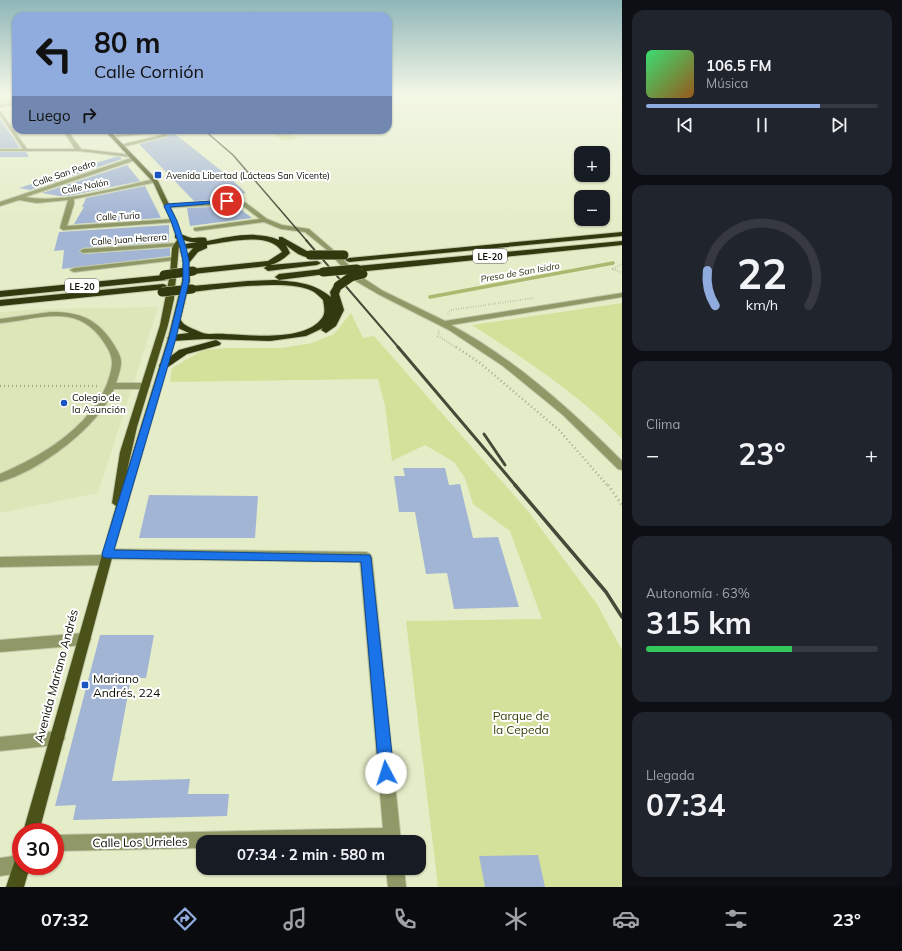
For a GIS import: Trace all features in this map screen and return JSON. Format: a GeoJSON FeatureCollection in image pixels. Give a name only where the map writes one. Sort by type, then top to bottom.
{"type":"FeatureCollection","features":[{"type":"Feature","properties":{"kind":"highway"},"geometry":{"type":"LineString","coordinates":[[180,242],[213,241],[243,234],[266,234],[283,239],[299,251],[310,254],[347,258]]}},
{"type":"Feature","properties":{"kind":"highway","name":"LE-20"},"geometry":{"type":"LineString","coordinates":[[0,294],[193,273],[317,264],[347,258],[622,234]]}},
{"type":"Feature","properties":{"kind":"highway"},"geometry":{"type":"LineString","coordinates":[[180,242],[261,237],[269,239],[286,249],[286,253],[277,260],[269,263],[193,273]]}},
{"type":"Feature","properties":{"kind":"highway"},"geometry":{"type":"LineString","coordinates":[[186,261],[195,250],[213,241]]}},
{"type":"Feature","properties":{"kind":"highway"},"geometry":{"type":"LineString","coordinates":[[171,339],[198,344],[276,344],[296,341],[314,336],[333,324],[339,310],[334,291],[338,286],[351,277],[564,248],[622,243]]}},
{"type":"Feature","properties":{"kind":"highway"},"geometry":{"type":"LineString","coordinates":[[0,304],[165,292],[192,287],[323,272],[361,275]]}},
{"type":"Feature","properties":{"kind":"highway"},"geometry":{"type":"LineString","coordinates":[[171,339],[190,336],[269,338],[304,334],[322,324],[327,318],[329,305],[326,298],[311,287],[281,282],[192,287]]}},
{"type":"Feature","properties":{"kind":"highway"},"geometry":{"type":"LineString","coordinates":[[177,321],[187,330],[208,336]]}},
{"type":"Feature","properties":{"kind":"highway"},"geometry":{"type":"LineString","coordinates":[[164,365],[183,352],[216,343]]}},
{"type":"Feature","properties":{"kind":"main road","name":"Avenida Mariano Andrés"},"geometry":{"type":"LineString","coordinates":[[33,823],[106,557],[177,321],[186,281],[186,261],[174,221],[155,181],[112,136]]}},
{"type":"Feature","properties":{"kind":"main road"},"geometry":{"type":"LineString","coordinates":[[174,256],[180,242]]}},
{"type":"Feature","properties":{"kind":"main road","name":"Avenida Mariano Andrés"},"geometry":{"type":"LineString","coordinates":[[114,530],[120,477],[125,451],[156,351],[165,292],[175,268],[174,256]]}},
{"type":"Feature","properties":{"kind":"main road"},"geometry":{"type":"LineString","coordinates":[[156,351],[171,339],[166,335],[174,299],[165,292]]}},
{"type":"Feature","properties":{"kind":"main road","name":"Avenida Mariano Andrés"},"geometry":{"type":"LineString","coordinates":[[135,462],[134,445],[149,390],[145,386]]}},
{"type":"Feature","properties":{"kind":"main road"},"geometry":{"type":"LineString","coordinates":[[15,887],[18,875]]}},
{"type":"Feature","properties":{"kind":"street"},"geometry":{"type":"LineString","coordinates":[[15,134],[26,150]]}},
{"type":"Feature","properties":{"kind":"street"},"geometry":{"type":"LineString","coordinates":[[68,134],[79,150]]}},
{"type":"Feature","properties":{"kind":"street"},"geometry":{"type":"LineString","coordinates":[[112,136],[140,134],[147,141]]}},
{"type":"Feature","properties":{"kind":"street"},"geometry":{"type":"LineString","coordinates":[[122,146],[166,136],[164,134]]}},
{"type":"Feature","properties":{"kind":"street"},"geometry":{"type":"LineString","coordinates":[[131,135],[138,142]]}},
{"type":"Feature","properties":{"kind":"street"},"geometry":{"type":"LineString","coordinates":[[0,150],[79,150],[132,157]]}},
{"type":"Feature","properties":{"kind":"street","name":"Calle San Pedro"},"geometry":{"type":"LineString","coordinates":[[0,204],[132,157]]}},
{"type":"Feature","properties":{"kind":"street","name":"Calle Nalón"},"geometry":{"type":"LineString","coordinates":[[19,198],[37,202],[71,199],[155,181]]}},
{"type":"Feature","properties":{"kind":"street","name":"Calle Turia"},"geometry":{"type":"LineString","coordinates":[[71,199],[71,204],[63,228],[174,221]]}},
{"type":"Feature","properties":{"kind":"street"},"geometry":{"type":"LineString","coordinates":[[167,206],[238,202],[244,204],[265,220],[281,227],[307,230],[361,275],[393,299],[443,324],[509,366],[541,390],[573,418],[622,467]]}},
{"type":"Feature","properties":{"kind":"street"},"geometry":{"type":"LineString","coordinates":[[196,229],[265,220]]}},
{"type":"Feature","properties":{"kind":"street","name":"Calle Juan Herrera"},"geometry":{"type":"LineString","coordinates":[[83,251],[180,242]]}},
{"type":"Feature","properties":{"kind":"street"},"geometry":{"type":"LineString","coordinates":[[74,270],[174,256]]}},
{"type":"Feature","properties":{"kind":"street"},"geometry":{"type":"LineString","coordinates":[[443,324],[622,295]]}},
{"type":"Feature","properties":{"kind":"street"},"geometry":{"type":"LineString","coordinates":[[0,321],[39,315],[61,314],[81,317],[91,322],[102,333],[112,348],[117,361],[111,386],[100,404],[77,431],[44,455],[11,474],[0,478]]}},
{"type":"Feature","properties":{"kind":"street"},"geometry":{"type":"LineString","coordinates":[[111,386],[145,386]]}},
{"type":"Feature","properties":{"kind":"street"},"geometry":{"type":"LineString","coordinates":[[0,562],[106,557],[366,558],[393,835]]}},
{"type":"Feature","properties":{"kind":"street"},"geometry":{"type":"LineString","coordinates":[[0,646],[84,639]]}},
{"type":"Feature","properties":{"kind":"street"},"geometry":{"type":"LineString","coordinates":[[0,744],[57,738]]}},
{"type":"Feature","properties":{"kind":"street","name":"Calle Los Urrieles"},"geometry":{"type":"LineString","coordinates":[[64,843],[196,841]]}},
{"type":"Feature","properties":{"kind":"street"},"geometry":{"type":"LineString","coordinates":[[0,867],[12,866]]}},
{"type":"Feature","properties":{"kind":"street"},"geometry":{"type":"LineString","coordinates":[[396,875],[397,887]]}},
{"type":"Feature","properties":{"kind":"path"},"geometry":{"type":"LineString","coordinates":[[622,264],[613,269],[622,274]]}},
{"type":"Feature","properties":{"kind":"path"},"geometry":{"type":"LineString","coordinates":[[438,336],[480,363],[559,430],[607,484],[622,505]]}},
{"type":"Feature","properties":{"kind":"path"},"geometry":{"type":"LineString","coordinates":[[0,386],[111,386]]}},
{"type":"Feature","properties":{"kind":"shaded area","name":"Colegio de la Asunción"},"geometry":{"type":"Polygon","coordinates":[[[158,307],[98,493],[0,513],[0,312],[40,309],[158,307]]]}},
{"type":"Feature","properties":{"kind":"green space"},"geometry":{"type":"Polygon","coordinates":[[[275,134],[292,134],[298,139],[283,141],[275,134]]]}},
{"type":"Feature","properties":{"kind":"green space"},"geometry":{"type":"Polygon","coordinates":[[[622,303],[622,439],[570,392],[472,325],[622,303]]]}},
{"type":"Feature","properties":{"kind":"green space","name":"Parque de la Cepeda"},"geometry":{"type":"Polygon","coordinates":[[[351,313],[363,338],[374,336],[528,511],[597,604],[622,650],[622,887],[438,887],[406,621],[542,619],[510,531],[473,504],[465,478],[454,462],[425,445],[392,461],[385,406],[378,379],[170,382],[172,368],[203,350],[227,348],[282,348],[312,343],[334,334],[351,313]]]}},
{"type":"Feature","properties":{"kind":"building"},"geometry":{"type":"Polygon","coordinates":[[[0,133],[10,133],[20,148],[0,148],[0,133]]]}},
{"type":"Feature","properties":{"kind":"building"},"geometry":{"type":"Polygon","coordinates":[[[168,134],[175,134],[228,176],[246,193],[225,196],[228,199],[194,201],[139,144],[168,137],[168,134]]]}},
{"type":"Feature","properties":{"kind":"building"},"geometry":{"type":"Polygon","coordinates":[[[0,152],[26,152],[29,157],[0,157],[0,152]]]}},
{"type":"Feature","properties":{"kind":"building"},"geometry":{"type":"Polygon","coordinates":[[[115,157],[120,157],[122,159],[30,190],[19,188],[115,157]]]}},
{"type":"Feature","properties":{"kind":"building"},"geometry":{"type":"Polygon","coordinates":[[[127,165],[140,181],[68,196],[42,193],[127,165]]]}},
{"type":"Feature","properties":{"kind":"building"},"geometry":{"type":"Polygon","coordinates":[[[145,186],[161,218],[74,224],[84,207],[82,207],[86,198],[145,186]]]}},
{"type":"Feature","properties":{"kind":"building"},"geometry":{"type":"Polygon","coordinates":[[[236,206],[252,218],[190,226],[187,208],[236,206]]]}},
{"type":"Feature","properties":{"kind":"building"},"geometry":{"type":"Polygon","coordinates":[[[169,225],[169,242],[83,248],[79,251],[83,254],[170,248],[170,256],[62,269],[64,250],[54,251],[59,232],[169,225]]]}},
{"type":"Feature","properties":{"kind":"building"},"geometry":{"type":"Polygon","coordinates":[[[403,468],[445,468],[449,485],[460,484],[473,538],[498,537],[519,607],[454,609],[447,573],[426,574],[415,512],[399,512],[394,476],[405,476],[403,468]]]}},
{"type":"Feature","properties":{"kind":"building"},"geometry":{"type":"Polygon","coordinates":[[[149,495],[258,496],[255,538],[139,538],[149,495]]]}},
{"type":"Feature","properties":{"kind":"building"},"geometry":{"type":"Polygon","coordinates":[[[100,635],[154,635],[146,678],[131,678],[112,781],[190,779],[188,794],[229,794],[227,816],[73,820],[76,805],[55,806],[100,635]]]}},
{"type":"Feature","properties":{"kind":"building"},"geometry":{"type":"Polygon","coordinates":[[[538,855],[545,887],[485,887],[479,856],[538,855]]]}},
{"type":"Feature","properties":{"kind":"waterway","name":"Presa de San Isidro"},"geometry":{"type":"LineString","coordinates":[[430,297],[613,263]]}},
{"type":"Feature","properties":{"kind":"railway"},"geometry":{"type":"LineString","coordinates":[[209,134],[233,155],[307,241]]}},
{"type":"Feature","properties":{"kind":"railway"},"geometry":{"type":"LineString","coordinates":[[306,240],[399,348]]}},
{"type":"Feature","properties":{"kind":"railway"},"geometry":{"type":"LineString","coordinates":[[398,347],[516,486]]}},
{"type":"Feature","properties":{"kind":"railway"},"geometry":{"type":"LineString","coordinates":[[484,434],[505,465]]}},
{"type":"Feature","properties":{"kind":"railway"},"geometry":{"type":"LineString","coordinates":[[515,485],[606,592],[622,617]]}},
{"type":"Feature","properties":{"kind":"place","name":"Avenida Libertad (Lácteas San Vicente)"},"geometry":{"type":"Point","coordinates":[158,175]}},
{"type":"Feature","properties":{"kind":"place","name":"Colegio de la Asunción"},"geometry":{"type":"Point","coordinates":[64,403]}},
{"type":"Feature","properties":{"kind":"place","name":"Mariano Andrés, 224"},"geometry":{"type":"Point","coordinates":[85,685]}},
{"type":"Feature","properties":{"kind":"route"},"geometry":{"type":"LineString","coordinates":[[227,201],[167,206],[183,247],[186,261],[186,281],[172,338],[107,554],[284,558],[366,558],[386,773]]}}]}
